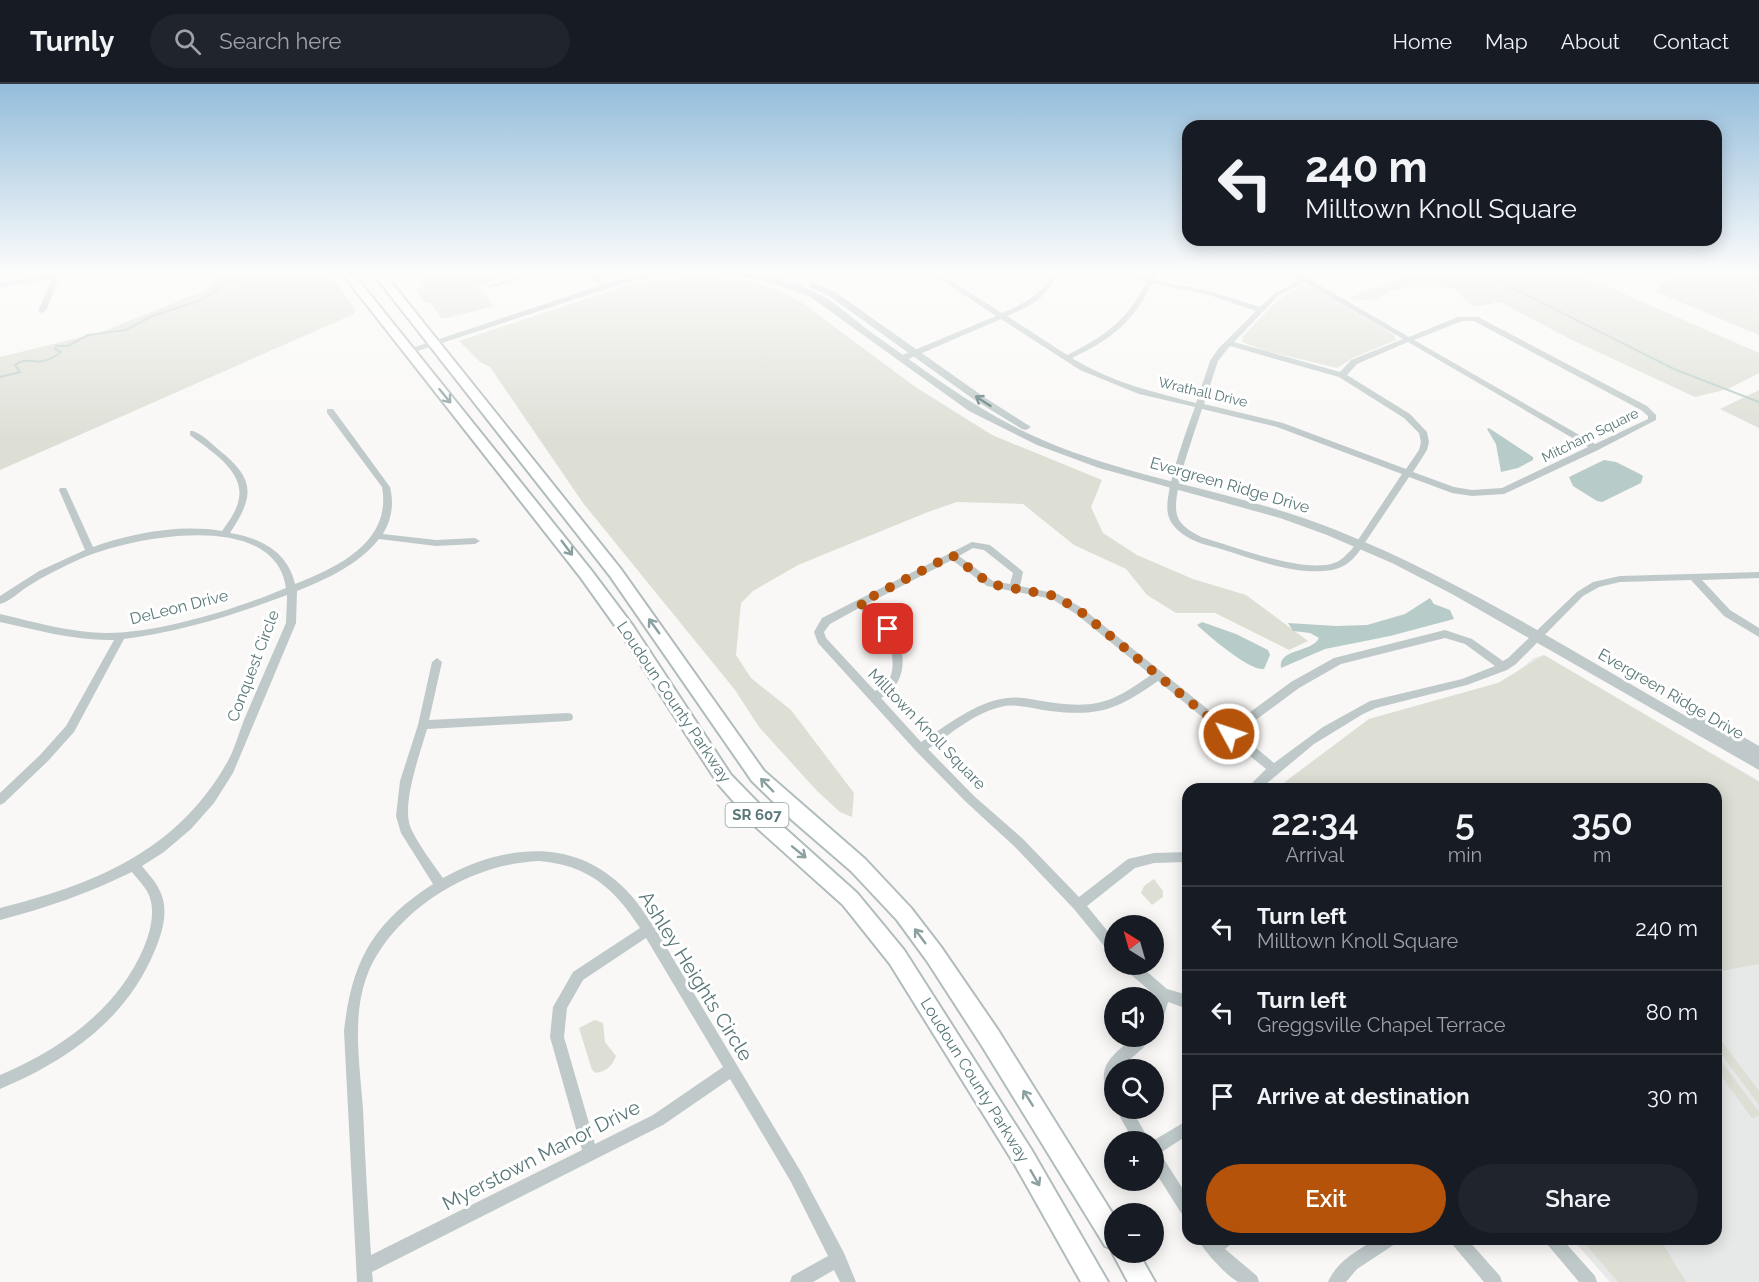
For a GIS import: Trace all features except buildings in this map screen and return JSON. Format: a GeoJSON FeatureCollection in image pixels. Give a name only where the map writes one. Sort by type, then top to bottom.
{"type":"FeatureCollection","features":[{"type":"Feature","properties":{"kind":"main road","name":"Loudoun County Parkway"},"geometry":{"type":"LineString","coordinates":[[389,328],[586,574],[627,630],[725,780],[763,821],[850,899],[897,957],[1023,1156],[1095,1282]]}},
{"type":"Feature","properties":{"kind":"main road","name":"Loudoun County Parkway"},"geometry":{"type":"LineString","coordinates":[[423,328],[615,572],[758,776],[858,865],[904,914],[934,954],[990,1038],[1104,1221]]}},
{"type":"Feature","properties":{"kind":"main road"},"geometry":{"type":"LineString","coordinates":[[1131,1263],[1142,1282]]}},
{"type":"Feature","properties":{"kind":"street"},"geometry":{"type":"LineString","coordinates":[[405,348],[466,328]]}},
{"type":"Feature","properties":{"kind":"street","name":"Evergreen Ridge Drive"},"geometry":{"type":"LineString","coordinates":[[875,328],[909,355],[1042,435],[1097,458],[1362,541],[1759,753]]}},
{"type":"Feature","properties":{"kind":"street"},"geometry":{"type":"LineString","coordinates":[[909,355],[975,328]]}},
{"type":"Feature","properties":{"kind":"street","name":"Wrathall Drive"},"geometry":{"type":"LineString","coordinates":[[1019,328],[1094,374],[1123,386],[1200,407],[1280,425],[1408,474]]}},
{"type":"Feature","properties":{"kind":"street"},"geometry":{"type":"LineString","coordinates":[[1066,358],[1096,344],[1117,328]]}},
{"type":"Feature","properties":{"kind":"street"},"geometry":{"type":"LineString","coordinates":[[1229,343],[1342,375],[1407,416],[1423,432],[1425,442],[1423,450],[1362,541],[1342,563],[1324,568],[1302,568],[1198,539],[1183,531],[1174,520],[1171,510],[1176,483],[1214,361],[1229,343],[1244,328]]}},
{"type":"Feature","properties":{"kind":"street"},"geometry":{"type":"LineString","coordinates":[[1387,328],[1595,448]]}},
{"type":"Feature","properties":{"kind":"street","name":"Mitcham Square"},"geometry":{"type":"LineString","coordinates":[[1342,375],[1354,362],[1439,328]]}},
{"type":"Feature","properties":{"kind":"street","name":"Mitcham Square"},"geometry":{"type":"LineString","coordinates":[[1408,474],[1458,491],[1489,493],[1504,491],[1652,420],[1652,415],[1644,408],[1492,328]]}},
{"type":"Feature","properties":{"kind":"street"},"geometry":{"type":"LineString","coordinates":[[330,411],[386,487],[390,502],[386,520],[376,536],[436,543],[475,541]]}},
{"type":"Feature","properties":{"kind":"street"},"geometry":{"type":"LineString","coordinates":[[193,433],[235,470],[243,483],[245,494],[240,510],[225,534]]}},
{"type":"Feature","properties":{"kind":"street"},"geometry":{"type":"LineString","coordinates":[[63,490],[90,551]]}},
{"type":"Feature","properties":{"kind":"street","name":"Conquest Circle"},"geometry":{"type":"LineString","coordinates":[[0,601],[58,566],[90,551],[143,537],[172,533],[225,534],[271,550],[283,562],[293,603],[291,622],[229,771],[204,806],[174,837],[135,866],[92,886],[47,902],[0,914]]}},
{"type":"Feature","properties":{"kind":"street","name":"DeLeon Drive"},"geometry":{"type":"LineString","coordinates":[[0,618],[69,634],[121,636],[189,623],[291,589],[333,571],[362,552],[376,536]]}},
{"type":"Feature","properties":{"kind":"street","name":"Milltown Knoll Square"},"geometry":{"type":"LineString","coordinates":[[1014,589],[1018,572],[987,547],[972,545],[826,621],[819,632],[822,640],[872,697],[970,799],[1019,843],[1104,936]]}},
{"type":"Feature","properties":{"kind":"street"},"geometry":{"type":"LineString","coordinates":[[952,555],[990,584],[1055,596],[1080,611],[1275,770]]}},
{"type":"Feature","properties":{"kind":"street"},"geometry":{"type":"LineString","coordinates":[[1259,783],[1357,711],[1374,704],[1481,677],[1503,667],[1512,661],[1580,594],[1596,584],[1620,579],[1759,574]]}},
{"type":"Feature","properties":{"kind":"street"},"geometry":{"type":"LineString","coordinates":[[1694,577],[1727,613],[1759,633]]}},
{"type":"Feature","properties":{"kind":"street"},"geometry":{"type":"LineString","coordinates":[[860,603],[888,629],[896,641],[899,652],[895,681],[888,689],[872,697]]}},
{"type":"Feature","properties":{"kind":"street"},"geometry":{"type":"LineString","coordinates":[[1229,734],[1305,677],[1326,666],[1445,634],[1456,635],[1468,640],[1503,667]]}},
{"type":"Feature","properties":{"kind":"street","name":"Evergreen Ridge Drive"},"geometry":{"type":"LineString","coordinates":[[1538,634],[1759,764]]}},
{"type":"Feature","properties":{"kind":"street"},"geometry":{"type":"LineString","coordinates":[[0,800],[44,758],[70,729],[121,636]]}},
{"type":"Feature","properties":{"kind":"street"},"geometry":{"type":"LineString","coordinates":[[437,662],[423,725],[406,781],[402,816],[405,829],[440,885]]}},
{"type":"Feature","properties":{"kind":"street"},"geometry":{"type":"LineString","coordinates":[[920,748],[985,708],[1001,703],[1015,701],[1078,711],[1095,709],[1113,704],[1126,697],[1158,675]]}},
{"type":"Feature","properties":{"kind":"street"},"geometry":{"type":"LineString","coordinates":[[423,725],[568,717]]}},
{"type":"Feature","properties":{"kind":"street","name":"Ashley Heights Circle"},"geometry":{"type":"LineString","coordinates":[[364,1275],[351,1031],[354,1001],[363,969],[390,928],[414,904],[440,885],[470,870],[504,860],[535,856],[569,860],[604,878],[622,895],[647,930],[776,1144],[848,1282]]}},
{"type":"Feature","properties":{"kind":"street"},"geometry":{"type":"LineString","coordinates":[[1078,905],[1132,863],[1154,858],[1182,856]]}},
{"type":"Feature","properties":{"kind":"street"},"geometry":{"type":"LineString","coordinates":[[0,1083],[55,1054],[105,1016],[131,986],[149,952],[159,920],[154,891],[135,866]]}},
{"type":"Feature","properties":{"kind":"street"},"geometry":{"type":"LineString","coordinates":[[591,1155],[557,1037],[560,1007],[578,976],[647,930]]}},
{"type":"Feature","properties":{"kind":"street"},"geometry":{"type":"LineString","coordinates":[[1141,975],[1155,987]]}},
{"type":"Feature","properties":{"kind":"street"},"geometry":{"type":"LineString","coordinates":[[1164,994],[1182,1000]]}},
{"type":"Feature","properties":{"kind":"street"},"geometry":{"type":"LineString","coordinates":[[1117,1059],[1130,1047]]}},
{"type":"Feature","properties":{"kind":"street","name":"Myerstown Manor Drive"},"geometry":{"type":"LineString","coordinates":[[364,1275],[658,1120],[732,1069]]}},
{"type":"Feature","properties":{"kind":"street"},"geometry":{"type":"LineString","coordinates":[[1164,1142],[1182,1131]]}},
{"type":"Feature","properties":{"kind":"street"},"geometry":{"type":"LineString","coordinates":[[1164,1173],[1182,1201]]}},
{"type":"Feature","properties":{"kind":"street"},"geometry":{"type":"LineString","coordinates":[[1216,1245],[1224,1260],[1251,1282]]}},
{"type":"Feature","properties":{"kind":"street"},"geometry":{"type":"LineString","coordinates":[[1336,1282],[1370,1245]]}},
{"type":"Feature","properties":{"kind":"street"},"geometry":{"type":"LineString","coordinates":[[1462,1245],[1494,1282]]}},
{"type":"Feature","properties":{"kind":"street"},"geometry":{"type":"LineString","coordinates":[[1557,1245],[1589,1282]]}},
{"type":"Feature","properties":{"kind":"street"},"geometry":{"type":"LineString","coordinates":[[798,1282],[838,1259]]}},
{"type":"Feature","properties":{"kind":"shaded area"},"geometry":{"type":"Polygon","coordinates":[[[112,328],[322,328],[0,470],[0,357],[112,328]]]}},
{"type":"Feature","properties":{"kind":"shaded area"},"geometry":{"type":"Polygon","coordinates":[[[498,328],[836,328],[914,386],[992,435],[1102,480],[1091,507],[1103,533],[1137,555],[1193,579],[1246,595],[1308,641],[1289,650],[1215,613],[1176,613],[1147,595],[1126,569],[1074,545],[1023,504],[957,502],[928,512],[798,565],[753,591],[741,603],[736,655],[751,678],[791,710],[854,793],[852,817],[840,812],[817,791],[759,727],[735,690],[583,503],[490,367],[480,362],[459,341],[498,328]]]}},
{"type":"Feature","properties":{"kind":"shaded area"},"geometry":{"type":"Polygon","coordinates":[[[1251,328],[1382,328],[1394,335],[1396,340],[1353,358],[1337,368],[1266,351],[1242,342],[1243,336],[1251,328]]]}},
{"type":"Feature","properties":{"kind":"shaded area"},"geometry":{"type":"Polygon","coordinates":[[[1549,328],[1702,328],[1759,353],[1759,373],[1728,389],[1695,397],[1549,328]]]}},
{"type":"Feature","properties":{"kind":"shaded area"},"geometry":{"type":"Polygon","coordinates":[[[1742,328],[1759,328],[1759,335],[1742,328]]]}},
{"type":"Feature","properties":{"kind":"shaded area"},"geometry":{"type":"Polygon","coordinates":[[[1759,390],[1759,428],[1720,409],[1759,390]]]}},
{"type":"Feature","properties":{"kind":"shaded area"},"geometry":{"type":"Polygon","coordinates":[[[1489,428],[1533,457],[1533,460],[1518,468],[1501,472],[1496,444],[1487,429],[1489,428]]]}},
{"type":"Feature","properties":{"kind":"shaded area"},"geometry":{"type":"Polygon","coordinates":[[[1604,460],[1616,462],[1640,474],[1643,476],[1641,483],[1602,502],[1573,486],[1569,477],[1604,460]]]}},
{"type":"Feature","properties":{"kind":"shaded area"},"geometry":{"type":"Polygon","coordinates":[[[1430,598],[1434,604],[1450,610],[1454,619],[1390,636],[1325,649],[1281,668],[1281,662],[1285,657],[1310,646],[1319,638],[1310,633],[1293,631],[1288,623],[1367,625],[1405,614],[1430,598]]]}},
{"type":"Feature","properties":{"kind":"shaded area"},"geometry":{"type":"Polygon","coordinates":[[[1202,622],[1236,634],[1268,650],[1270,655],[1264,669],[1249,665],[1229,652],[1197,625],[1202,622]]]}},
{"type":"Feature","properties":{"kind":"shaded area"},"geometry":{"type":"Polygon","coordinates":[[[1544,655],[1759,781],[1759,1282],[1610,1282],[1577,1245],[1722,1245],[1722,783],[1283,783],[1369,719],[1498,683],[1512,676],[1534,658],[1544,655]]]}},
{"type":"Feature","properties":{"kind":"shaded area"},"geometry":{"type":"Polygon","coordinates":[[[1544,655],[1759,782],[1759,964],[1722,971],[1722,783],[1284,783],[1369,719],[1498,683],[1544,655]]]}},
{"type":"Feature","properties":{"kind":"shaded area"},"geometry":{"type":"Polygon","coordinates":[[[1154,879],[1163,891],[1163,897],[1152,905],[1141,893],[1144,886],[1154,879]]]}},
{"type":"Feature","properties":{"kind":"shaded area"},"geometry":{"type":"Polygon","coordinates":[[[595,1020],[603,1023],[605,1042],[616,1056],[609,1068],[596,1073],[592,1070],[579,1028],[595,1020]]]}},
{"type":"Feature","properties":{"kind":"shaded area"},"geometry":{"type":"Polygon","coordinates":[[[1722,1042],[1759,1091],[1759,1105],[1722,1055],[1722,1042]]]}},
{"type":"Feature","properties":{"kind":"shaded area"},"geometry":{"type":"Polygon","coordinates":[[[1722,1062],[1759,1112],[1759,1116],[1752,1118],[1722,1077],[1722,1062]]]}},
{"type":"Feature","properties":{"kind":"shaded area"},"geometry":{"type":"Polygon","coordinates":[[[1586,1245],[1664,1245],[1686,1282],[1618,1282],[1586,1245]]]}},
{"type":"Feature","properties":{"kind":"waterway"},"geometry":{"type":"LineString","coordinates":[[0,377],[20,372],[15,365],[22,361],[43,361],[53,358],[61,352],[55,349],[57,346],[68,346],[88,335],[130,328]]}},
{"type":"Feature","properties":{"kind":"waterway"},"geometry":{"type":"LineString","coordinates":[[1592,328],[1674,369],[1759,402]]}},
{"type":"Feature","properties":{"kind":"route"},"geometry":{"type":"LineString","coordinates":[[888,629],[860,603],[952,555],[990,584],[1055,596],[1080,611],[1229,734]]}}]}
